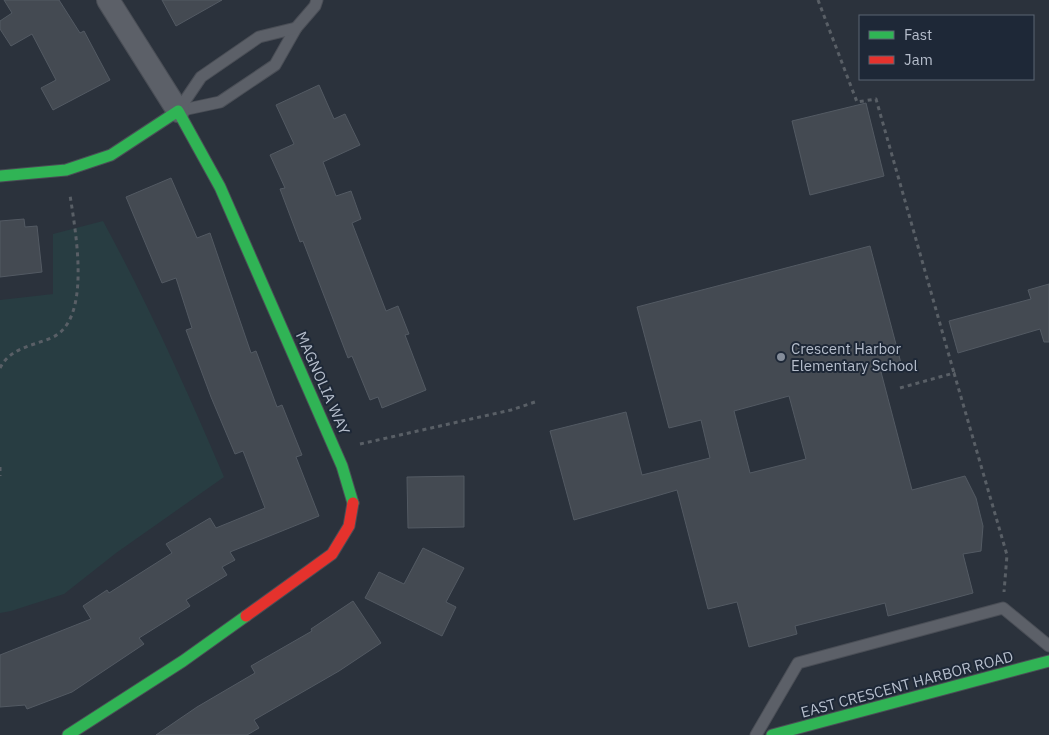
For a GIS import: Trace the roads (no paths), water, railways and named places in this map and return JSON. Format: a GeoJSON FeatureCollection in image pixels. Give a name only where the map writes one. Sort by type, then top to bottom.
{"type":"FeatureCollection","features":[{"type":"Feature","properties":{"kind":"street"},"geometry":{"type":"LineString","coordinates":[[0,176],[66,170],[111,155],[178,111],[108,0]]}},
{"type":"Feature","properties":{"kind":"street","name":"MAGNOLIA WAY"},"geometry":{"type":"LineString","coordinates":[[68,735],[183,661],[332,554],[346,537],[353,519],[354,508],[351,486],[336,450],[220,187],[178,111]]}},
{"type":"Feature","properties":{"kind":"street","name":"EAST CRESCENT HARBOR ROAD"},"geometry":{"type":"LineString","coordinates":[[772,735],[1049,661]]}},
{"type":"Feature","properties":{"kind":"lane"},"geometry":{"type":"LineString","coordinates":[[178,111],[220,102],[275,66],[296,28],[315,6],[317,0]]}},
{"type":"Feature","properties":{"kind":"lane"},"geometry":{"type":"LineString","coordinates":[[178,111],[201,77],[259,37],[296,28]]}},
{"type":"Feature","properties":{"kind":"lane"},"geometry":{"type":"LineString","coordinates":[[756,735],[798,663],[1004,608],[1049,646]]}},
{"type":"Feature","properties":{"kind":"place","name":"Crescent Harbor Elementary School"},"geometry":{"type":"Point","coordinates":[781,357]}}]}
